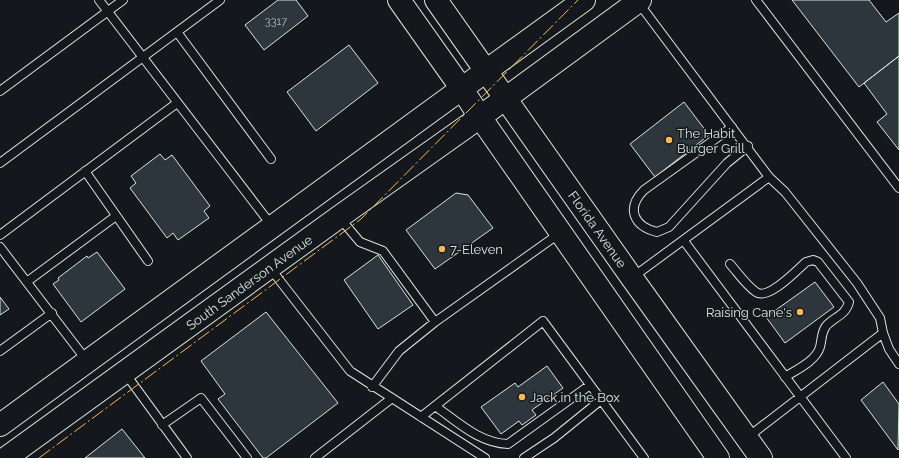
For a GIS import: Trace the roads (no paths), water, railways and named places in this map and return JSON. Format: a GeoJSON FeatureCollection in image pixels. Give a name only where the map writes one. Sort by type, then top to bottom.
{"type":"FeatureCollection","features":[{"type":"Feature","properties":{"kind":"main road","name":"Florida Avenue"},"geometry":{"type":"LineString","coordinates":[[399,0],[474,80],[493,108],[561,233],[718,458]]}},
{"type":"Feature","properties":{"kind":"main road","name":"Florida Avenue"},"geometry":{"type":"LineString","coordinates":[[436,0],[474,80],[493,108],[632,278],[761,458]]}},
{"type":"Feature","properties":{"kind":"main road"},"geometry":{"type":"LineString","coordinates":[[0,425],[584,0]]}},
{"type":"Feature","properties":{"kind":"main road","name":"South Sanderson Avenue"},"geometry":{"type":"LineString","coordinates":[[6,458],[338,217],[493,108],[639,1]]}},
{"type":"Feature","properties":{"kind":"main road"},"geometry":{"type":"LineString","coordinates":[[124,372],[120,361],[123,354],[206,290],[242,250]]}},
{"type":"Feature","properties":{"kind":"main road"},"geometry":{"type":"LineString","coordinates":[[0,446],[90,378],[92,374],[88,362]]}},
{"type":"Feature","properties":{"kind":"lane"},"geometry":{"type":"LineString","coordinates":[[99,0],[272,227]]}},
{"type":"Feature","properties":{"kind":"lane"},"geometry":{"type":"LineString","coordinates":[[0,91],[123,0]]}},
{"type":"Feature","properties":{"kind":"lane"},"geometry":{"type":"LineString","coordinates":[[0,162],[220,0]]}},
{"type":"Feature","properties":{"kind":"lane"},"geometry":{"type":"LineString","coordinates":[[756,0],[899,188]]}},
{"type":"Feature","properties":{"kind":"lane"},"geometry":{"type":"LineString","coordinates":[[639,1],[732,127],[748,146],[769,177],[785,192],[856,283],[880,318],[883,333],[889,349],[899,364]]}},
{"type":"Feature","properties":{"kind":"lane"},"geometry":{"type":"LineString","coordinates":[[177,32],[271,159]]}},
{"type":"Feature","properties":{"kind":"lane"},"geometry":{"type":"LineString","coordinates":[[0,235],[177,102]]}},
{"type":"Feature","properties":{"kind":"lane"},"geometry":{"type":"LineString","coordinates":[[732,127],[644,190],[634,203],[633,212],[636,220],[642,226],[657,232],[669,227],[727,163],[748,146]]}},
{"type":"Feature","properties":{"kind":"lane"},"geometry":{"type":"LineString","coordinates":[[85,171],[148,261]]}},
{"type":"Feature","properties":{"kind":"lane"},"geometry":{"type":"LineString","coordinates":[[632,278],[769,177]]}},
{"type":"Feature","properties":{"kind":"lane"},"geometry":{"type":"LineString","coordinates":[[28,281],[116,216]]}},
{"type":"Feature","properties":{"kind":"lane"},"geometry":{"type":"LineString","coordinates":[[338,217],[360,242],[383,251],[435,322]]}},
{"type":"Feature","properties":{"kind":"lane"},"geometry":{"type":"LineString","coordinates":[[372,387],[399,351],[435,322],[561,233]]}},
{"type":"Feature","properties":{"kind":"lane"},"geometry":{"type":"LineString","coordinates":[[684,241],[846,458]]}},
{"type":"Feature","properties":{"kind":"lane"},"geometry":{"type":"LineString","coordinates":[[0,247],[28,281],[88,362]]}},
{"type":"Feature","properties":{"kind":"lane"},"geometry":{"type":"LineString","coordinates":[[730,264],[756,292],[763,294],[770,292],[806,262],[813,260],[818,262],[849,302],[847,310],[826,326],[822,334],[820,348],[813,358],[785,377]]}},
{"type":"Feature","properties":{"kind":"lane"},"geometry":{"type":"LineString","coordinates":[[269,267],[350,371],[372,387],[392,398],[484,458]]}},
{"type":"Feature","properties":{"kind":"lane"},"geometry":{"type":"LineString","coordinates":[[0,351],[52,313]]}},
{"type":"Feature","properties":{"kind":"lane"},"geometry":{"type":"LineString","coordinates":[[421,417],[544,321],[644,458]]}},
{"type":"Feature","properties":{"kind":"lane"},"geometry":{"type":"LineString","coordinates":[[746,438],[883,333]]}},
{"type":"Feature","properties":{"kind":"lane"},"geometry":{"type":"LineString","coordinates":[[124,372],[162,426],[187,458]]}},
{"type":"Feature","properties":{"kind":"lane"},"geometry":{"type":"LineString","coordinates":[[435,406],[480,437],[495,443],[508,444],[590,385]]}},
{"type":"Feature","properties":{"kind":"lane"},"geometry":{"type":"LineString","coordinates":[[162,426],[201,398],[247,458]]}},
{"type":"Feature","properties":{"kind":"lane"},"geometry":{"type":"LineString","coordinates":[[315,458],[392,398]]}},
{"type":"Feature","properties":{"kind":"lane"},"geometry":{"type":"LineString","coordinates":[[524,458],[554,438],[601,400]]}},
{"type":"Feature","properties":{"kind":"place","name":"The Habit Burger Grill"},"geometry":{"type":"Point","coordinates":[669,140]}},
{"type":"Feature","properties":{"kind":"place","name":"7-Eleven"},"geometry":{"type":"Point","coordinates":[442,249]}},
{"type":"Feature","properties":{"kind":"place","name":"Raising Cane's"},"geometry":{"type":"Point","coordinates":[800,312]}},
{"type":"Feature","properties":{"kind":"place","name":"Jack in the Box"},"geometry":{"type":"Point","coordinates":[522,397]}}]}
